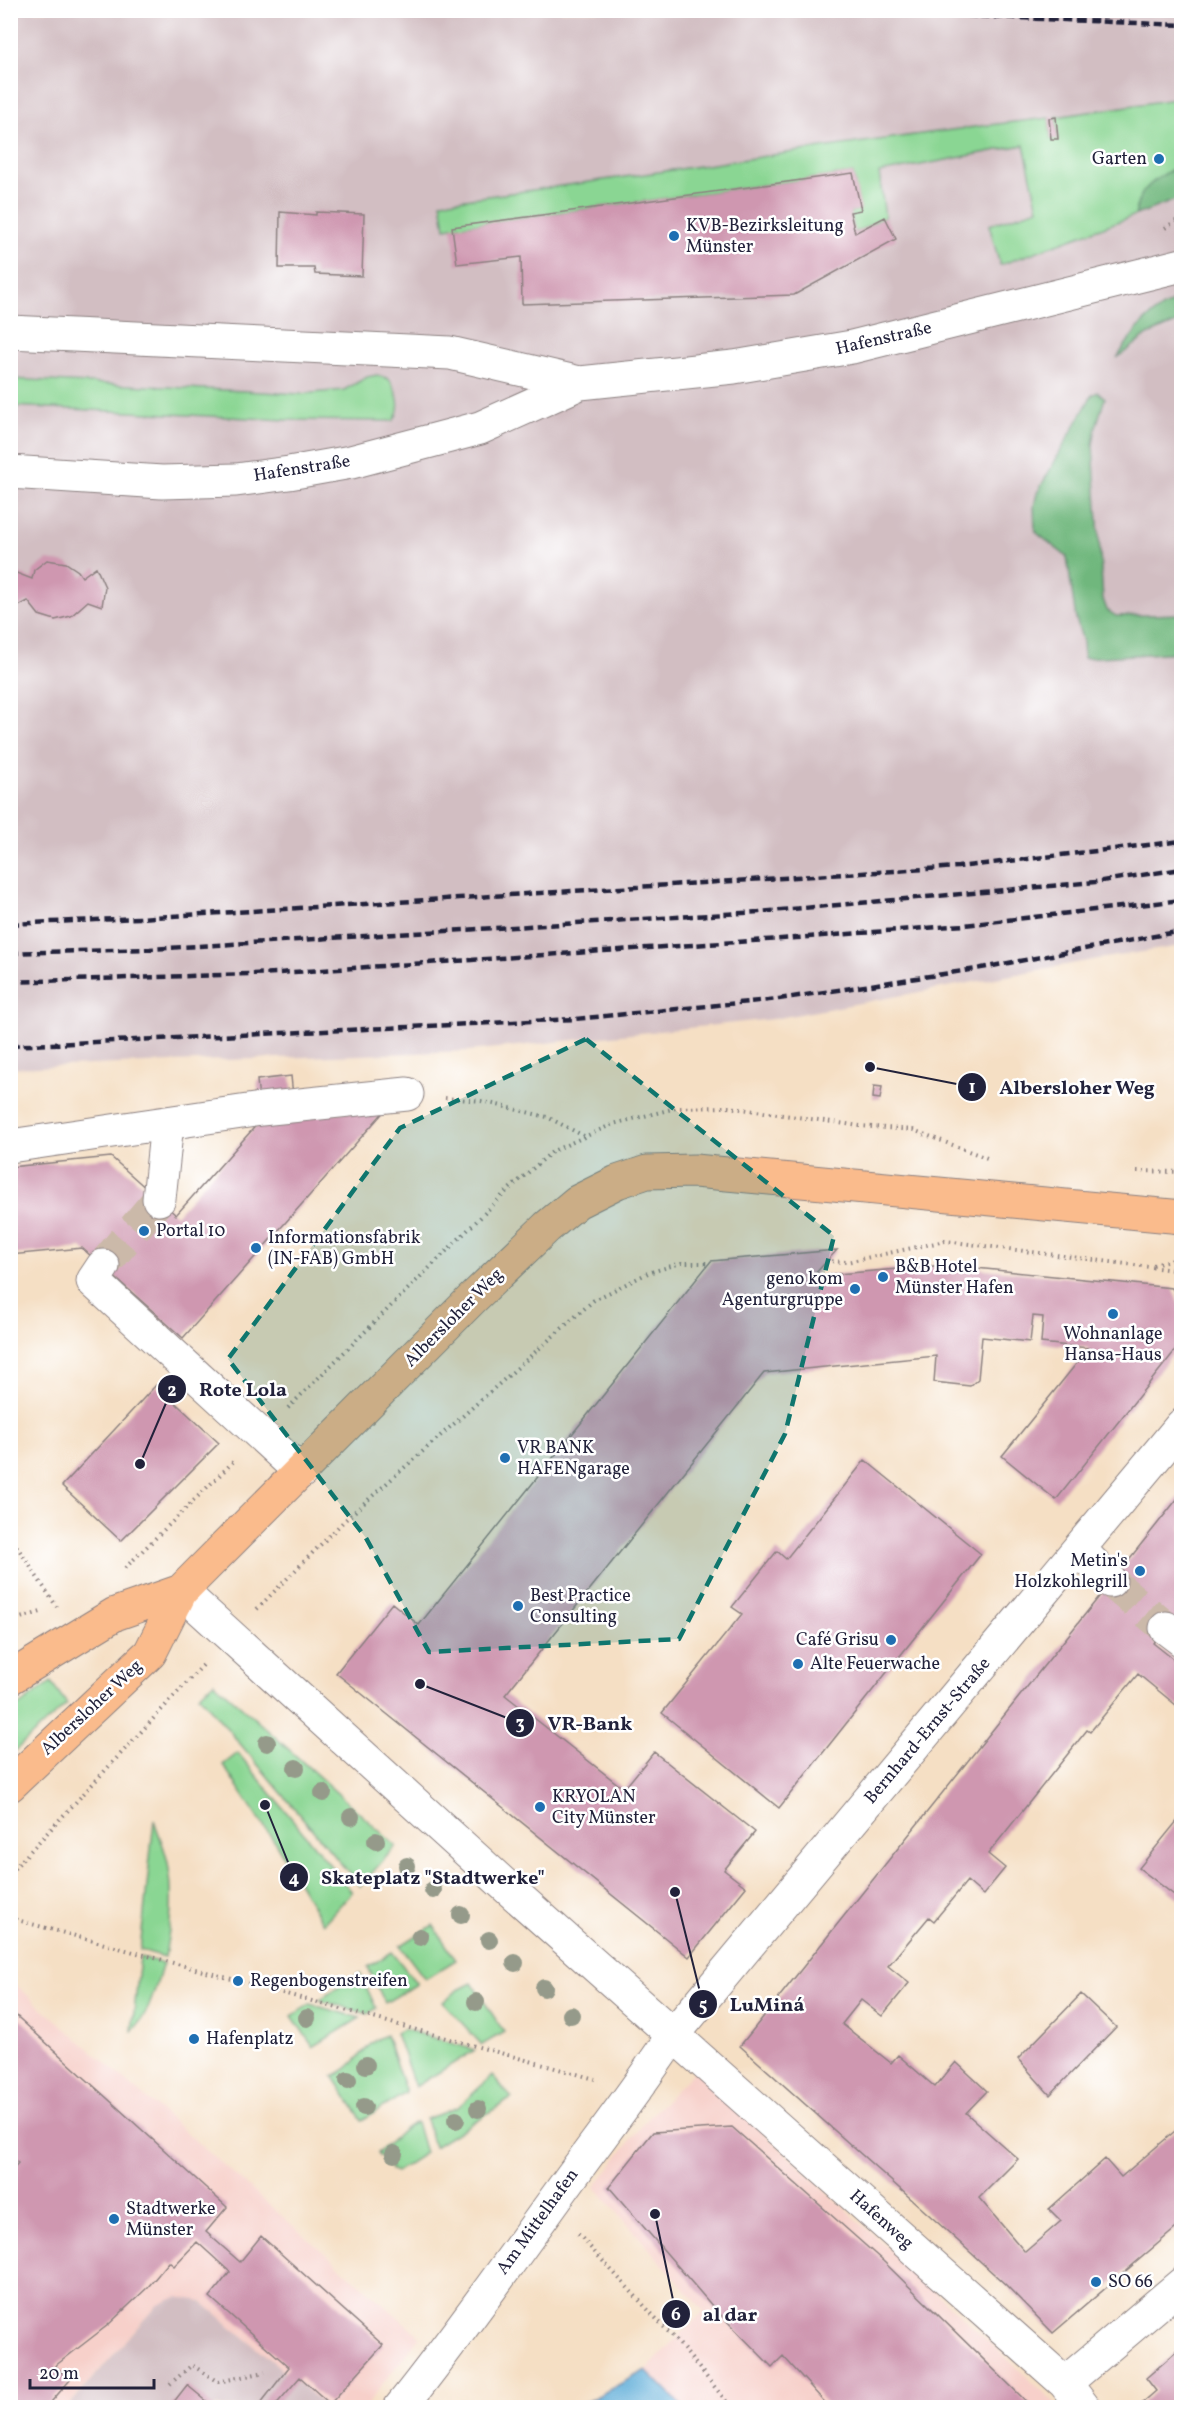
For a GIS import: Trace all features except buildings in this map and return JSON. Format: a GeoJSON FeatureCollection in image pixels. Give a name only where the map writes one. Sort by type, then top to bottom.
{"type":"FeatureCollection","features":[{"type":"Feature","properties":{"kind":"main road","name":"Albersloher Weg"},"geometry":{"type":"LineString","coordinates":[[10,1785],[150,1653],[181,1591],[472,1299],[547,1227],[577,1202],[616,1182],[647,1173],[695,1170],[1182,1217]]}},
{"type":"Feature","properties":{"kind":"main road","name":"Albersloher Weg"},"geometry":{"type":"LineString","coordinates":[[10,1678],[115,1614],[181,1591]]}},
{"type":"Feature","properties":{"kind":"street","name":"Hafenstraße"},"geometry":{"type":"LineString","coordinates":[[10,332],[450,353],[580,383],[734,368],[852,347],[1182,265]]}},
{"type":"Feature","properties":{"kind":"street","name":"Hafenstraße"},"geometry":{"type":"LineString","coordinates":[[10,472],[162,482],[237,480],[289,473],[351,462],[480,428],[580,383]]}},
{"type":"Feature","properties":{"kind":"street"},"geometry":{"type":"LineString","coordinates":[[10,1146],[261,1109],[407,1094]]}},
{"type":"Feature","properties":{"kind":"street"},"geometry":{"type":"LineString","coordinates":[[159,1199],[167,1123]]}},
{"type":"Feature","properties":{"kind":"street"},"geometry":{"type":"LineString","coordinates":[[103,1266],[93,1281],[301,1472]]}},
{"type":"Feature","properties":{"kind":"street","name":"Bernhard-Ernst-Straße"},"geometry":{"type":"LineString","coordinates":[[674,2036],[1182,1425]]}},
{"type":"Feature","properties":{"kind":"street"},"geometry":{"type":"LineString","coordinates":[[1080,1550],[1110,1581]]}},
{"type":"Feature","properties":{"kind":"street"},"geometry":{"type":"LineString","coordinates":[[181,1591],[674,2036]]}},
{"type":"Feature","properties":{"kind":"street","name":"Am Mittelhafen"},"geometry":{"type":"LineString","coordinates":[[400,2408],[636,2091],[674,2036]]}},
{"type":"Feature","properties":{"kind":"street","name":"Hafenweg"},"geometry":{"type":"LineString","coordinates":[[674,2036],[1075,2395]]}},
{"type":"Feature","properties":{"kind":"street"},"geometry":{"type":"LineString","coordinates":[[1075,2395],[1182,2284]]}},
{"type":"Feature","properties":{"kind":"path"},"geometry":{"type":"LineString","coordinates":[[407,1094],[481,1101],[546,1117],[585,1137]]}},
{"type":"Feature","properties":{"kind":"path"},"geometry":{"type":"LineString","coordinates":[[121,1572],[507,1191],[553,1151],[612,1124],[676,1108],[728,1107],[860,1126],[913,1130],[990,1159]]}},
{"type":"Feature","properties":{"kind":"path"},"geometry":{"type":"LineString","coordinates":[[1136,1171],[1182,1172]]}},
{"type":"Feature","properties":{"kind":"path"},"geometry":{"type":"LineString","coordinates":[[826,1262],[847,1262],[945,1241],[1182,1271]]}},
{"type":"Feature","properties":{"kind":"path"},"geometry":{"type":"LineString","coordinates":[[1149,1266],[1182,1258]]}},
{"type":"Feature","properties":{"kind":"path"},"geometry":{"type":"LineString","coordinates":[[10,1873],[230,1637],[344,1521],[594,1300],[648,1273],[681,1263],[710,1263]]}},
{"type":"Feature","properties":{"kind":"path"},"geometry":{"type":"LineString","coordinates":[[10,1536],[57,1608]]}},
{"type":"Feature","properties":{"kind":"path"},"geometry":{"type":"LineString","coordinates":[[10,1621],[65,1606]]}},
{"type":"Feature","properties":{"kind":"path"},"geometry":{"type":"LineString","coordinates":[[10,1918],[636,2091]]}},
{"type":"Feature","properties":{"kind":"path"},"geometry":{"type":"LineString","coordinates":[[551,2204],[676,2340],[732,2408]]}},
{"type":"Feature","properties":{"kind":"path"},"geometry":{"type":"LineString","coordinates":[[170,2384],[192,2365],[218,2382],[265,2372]]}},
{"type":"Feature","properties":{"kind":"highlighted area"},"geometry":{"type":"Polygon","coordinates":[[[586,1039],[834,1236],[785,1434],[679,1639],[429,1652],[366,1538],[228,1359],[400,1128],[586,1039]]]}},
{"type":"Feature","properties":{"kind":"shaded area"},"geometry":{"type":"Polygon","coordinates":[[[10,11],[1181,11],[1181,946],[1098,959],[773,1019],[469,1051],[11,1068],[10,11]]]}},
{"type":"Feature","properties":{"kind":"shaded area"},"geometry":{"type":"Polygon","coordinates":[[[10,1980],[420,2336],[365,2407],[327,2407],[201,2301],[156,2306],[67,2407],[11,2407],[10,1980]]]}},
{"type":"Feature","properties":{"kind":"shaded area"},"geometry":{"type":"Polygon","coordinates":[[[695,2070],[1058,2407],[683,2407],[646,2370],[704,2311],[595,2187],[643,2124],[695,2070]]]}},
{"type":"Feature","properties":{"kind":"shaded area"},"geometry":{"type":"Polygon","coordinates":[[[177,2297],[201,2301],[327,2407],[67,2408],[156,2306],[177,2297]]]}},
{"type":"Feature","properties":{"kind":"green space"},"geometry":{"type":"Polygon","coordinates":[[[1181,98],[1181,165],[1169,171],[1136,207],[1136,215],[1000,265],[989,225],[1038,209],[1024,145],[879,173],[885,217],[855,233],[850,212],[860,210],[853,173],[445,228],[441,202],[897,137],[1049,118],[1051,139],[1058,139],[1056,117],[1181,98]]]}},
{"type":"Feature","properties":{"kind":"green space"},"geometry":{"type":"Polygon","coordinates":[[[1181,165],[1181,198],[1136,215],[1137,206],[1145,190],[1165,173],[1181,165]]]}},
{"type":"Feature","properties":{"kind":"green space"},"geometry":{"type":"Polygon","coordinates":[[[1181,299],[1181,321],[1148,335],[1117,358],[1144,322],[1161,308],[1181,299]]]}},
{"type":"Feature","properties":{"kind":"green space"},"geometry":{"type":"Polygon","coordinates":[[[377,375],[389,379],[395,389],[399,405],[393,421],[288,420],[11,406],[11,379],[301,394],[344,390],[367,377],[377,375]]]}},
{"type":"Feature","properties":{"kind":"green space"},"geometry":{"type":"Polygon","coordinates":[[[1098,392],[1105,398],[1093,445],[1103,599],[1107,610],[1116,616],[1181,614],[1181,652],[1084,658],[1067,557],[1035,530],[1034,506],[1037,493],[1092,395],[1098,392]]]}},
{"type":"Feature","properties":{"kind":"green space"},"geometry":{"type":"Polygon","coordinates":[[[51,1682],[67,1704],[11,1754],[11,1712],[51,1682]]]}},
{"type":"Feature","properties":{"kind":"green space"},"geometry":{"type":"Polygon","coordinates":[[[214,1682],[396,1846],[360,1886],[199,1695],[214,1682]]]}},
{"type":"Feature","properties":{"kind":"green space"},"geometry":{"type":"Polygon","coordinates":[[[238,1753],[352,1892],[323,1924],[276,1844],[223,1765],[238,1753]]]}},
{"type":"Feature","properties":{"kind":"green space"},"geometry":{"type":"Polygon","coordinates":[[[154,1820],[167,1856],[171,1891],[171,1913],[165,1957],[140,1950],[154,1820]]]}},
{"type":"Feature","properties":{"kind":"green space"},"geometry":{"type":"Polygon","coordinates":[[[433,1925],[456,1960],[425,1979],[400,1946],[433,1925]]]}},
{"type":"Feature","properties":{"kind":"green space"},"geometry":{"type":"Polygon","coordinates":[[[392,1952],[417,1984],[385,2003],[368,1967],[392,1952]]]}},
{"type":"Feature","properties":{"kind":"green space"},"geometry":{"type":"Polygon","coordinates":[[[140,1957],[163,1963],[148,2008],[132,2031],[140,1957]]]}},
{"type":"Feature","properties":{"kind":"green space"},"geometry":{"type":"Polygon","coordinates":[[[360,1973],[376,2008],[368,2014],[319,2000],[360,1973]]]}},
{"type":"Feature","properties":{"kind":"green space"},"geometry":{"type":"Polygon","coordinates":[[[472,1983],[504,2032],[482,2045],[443,2002],[456,1991],[472,1983]]]}},
{"type":"Feature","properties":{"kind":"green space"},"geometry":{"type":"Polygon","coordinates":[[[310,2004],[360,2018],[313,2047],[292,2016],[310,2004]]]}},
{"type":"Feature","properties":{"kind":"green space"},"geometry":{"type":"Polygon","coordinates":[[[403,2029],[475,2050],[415,2087],[396,2033],[403,2029]]]}},
{"type":"Feature","properties":{"kind":"green space"},"geometry":{"type":"Polygon","coordinates":[[[386,2035],[406,2093],[362,2120],[333,2076],[348,2067],[371,2044],[386,2035]]]}},
{"type":"Feature","properties":{"kind":"green space"},"geometry":{"type":"Polygon","coordinates":[[[492,2076],[512,2098],[434,2147],[426,2119],[458,2107],[492,2076]]]}},
{"type":"Feature","properties":{"kind":"green space"},"geometry":{"type":"Polygon","coordinates":[[[416,2122],[425,2153],[396,2172],[391,2170],[386,2157],[379,2156],[377,2152],[405,2128],[416,2122]]]}},
{"type":"Feature","properties":{"kind":"water"},"geometry":{"type":"Polygon","coordinates":[[[646,2370],[683,2407],[577,2407],[646,2370]]]}},
{"type":"Feature","properties":{"kind":"tunnel"},"geometry":{"type":"LineString","coordinates":[[103,1266],[159,1199]]}},
{"type":"Feature","properties":{"kind":"tunnel"},"geometry":{"type":"LineString","coordinates":[[1110,1581],[1166,1628]]}},
{"type":"Feature","properties":{"kind":"railway"},"geometry":{"type":"LineString","coordinates":[[832,10],[1182,25]]}},
{"type":"Feature","properties":{"kind":"railway"},"geometry":{"type":"LineString","coordinates":[[10,924],[958,867],[1182,841]]}},
{"type":"Feature","properties":{"kind":"railway"},"geometry":{"type":"LineString","coordinates":[[10,953],[150,949],[759,912],[1095,882],[1182,869]]}},
{"type":"Feature","properties":{"kind":"railway"},"geometry":{"type":"LineString","coordinates":[[10,982],[279,973],[796,938],[964,925],[1182,900]]}},
{"type":"Feature","properties":{"kind":"railway"},"geometry":{"type":"LineString","coordinates":[[10,1046],[575,1019],[779,999],[976,969],[1182,931]]}},
{"type":"Feature","properties":{"kind":"place","name":"Garten"},"geometry":{"type":"Point","coordinates":[1159,159]}},
{"type":"Feature","properties":{"kind":"place","name":"KVB-Bezirksleitung Münster"},"geometry":{"type":"Point","coordinates":[674,236]}},
{"type":"Feature","properties":{"kind":"place","name":"Albersloher Weg"},"geometry":{"type":"Point","coordinates":[870,1067]}},
{"type":"Feature","properties":{"kind":"place","name":"Portal 10"},"geometry":{"type":"Point","coordinates":[144,1231]}},
{"type":"Feature","properties":{"kind":"place","name":"Informationsfabrik (IN-FAB) GmbH"},"geometry":{"type":"Point","coordinates":[256,1248]}},
{"type":"Feature","properties":{"kind":"place","name":"B&B Hotel Münster Hafen"},"geometry":{"type":"Point","coordinates":[883,1277]}},
{"type":"Feature","properties":{"kind":"place","name":"geno kom Agenturgruppe"},"geometry":{"type":"Point","coordinates":[855,1289]}},
{"type":"Feature","properties":{"kind":"place","name":"Wohnanlage Hansa-Haus"},"geometry":{"type":"Point","coordinates":[1113,1314]}},
{"type":"Feature","properties":{"kind":"place","name":"VR BANK HAFENgarage"},"geometry":{"type":"Point","coordinates":[505,1458]}},
{"type":"Feature","properties":{"kind":"place","name":"Rote Lola"},"geometry":{"type":"Point","coordinates":[140,1464]}},
{"type":"Feature","properties":{"kind":"place","name":"Metin's Holzkohlegrill"},"geometry":{"type":"Point","coordinates":[1140,1571]}},
{"type":"Feature","properties":{"kind":"place","name":"Best Practice Consulting"},"geometry":{"type":"Point","coordinates":[518,1606]}},
{"type":"Feature","properties":{"kind":"place","name":"Café Grisu"},"geometry":{"type":"Point","coordinates":[891,1640]}},
{"type":"Feature","properties":{"kind":"place","name":"Alte Feuerwache"},"geometry":{"type":"Point","coordinates":[798,1664]}},
{"type":"Feature","properties":{"kind":"place","name":"VR-Bank"},"geometry":{"type":"Point","coordinates":[420,1684]}},
{"type":"Feature","properties":{"kind":"place","name":"Skateplatz \"Stadtwerke\""},"geometry":{"type":"Point","coordinates":[265,1805]}},
{"type":"Feature","properties":{"kind":"place","name":"KRYOLAN City Münster"},"geometry":{"type":"Point","coordinates":[540,1807]}},
{"type":"Feature","properties":{"kind":"place","name":"LuMiná"},"geometry":{"type":"Point","coordinates":[675,1892]}},
{"type":"Feature","properties":{"kind":"place","name":"Regenbogenstreifen"},"geometry":{"type":"Point","coordinates":[238,1981]}},
{"type":"Feature","properties":{"kind":"place","name":"Hafenplatz"},"geometry":{"type":"Point","coordinates":[194,2039]}},
{"type":"Feature","properties":{"kind":"place","name":"al dar"},"geometry":{"type":"Point","coordinates":[655,2214]}},
{"type":"Feature","properties":{"kind":"place","name":"Stadtwerke Münster"},"geometry":{"type":"Point","coordinates":[114,2219]}},
{"type":"Feature","properties":{"kind":"place","name":"SO 66"},"geometry":{"type":"Point","coordinates":[1096,2282]}}]}
